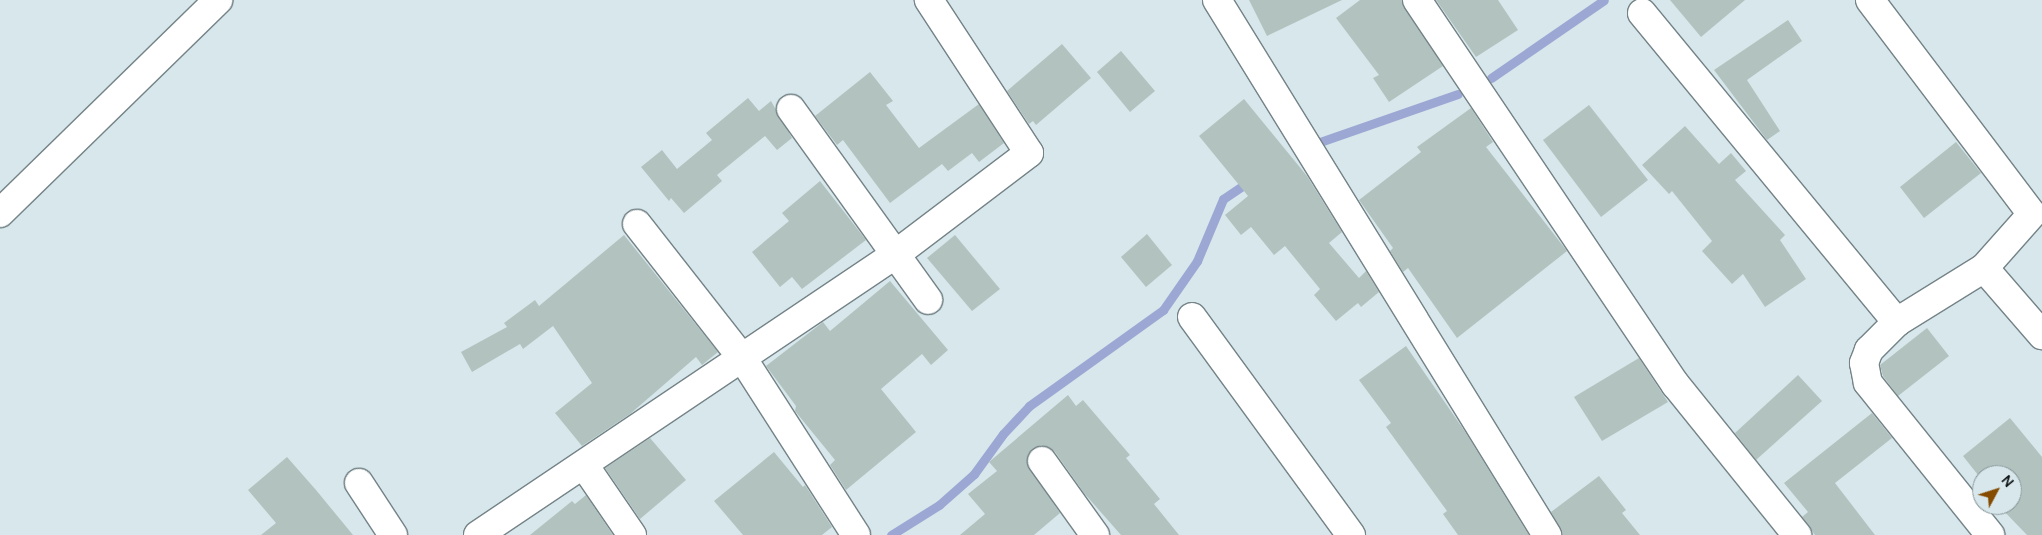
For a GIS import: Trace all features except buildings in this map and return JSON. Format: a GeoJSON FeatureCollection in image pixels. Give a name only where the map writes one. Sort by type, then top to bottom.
{"type":"FeatureCollection","features":[{"type":"Feature","properties":{"kind":"street"},"geometry":{"type":"LineString","coordinates":[[0,213],[218,0]]}},
{"type":"Feature","properties":{"kind":"street"},"geometry":{"type":"LineString","coordinates":[[478,535],[896,254],[1029,153],[929,0]]}},
{"type":"Feature","properties":{"kind":"street"},"geometry":{"type":"LineString","coordinates":[[1417,0],[1676,385],[1797,535]]}},
{"type":"Feature","properties":{"kind":"street"},"geometry":{"type":"LineString","coordinates":[[1870,0],[2037,211],[1984,268],[1897,322],[1869,350],[1864,363],[1868,383],[1990,535]]}},
{"type":"Feature","properties":{"kind":"street"},"geometry":{"type":"LineString","coordinates":[[1220,1],[1547,535]]}},
{"type":"Feature","properties":{"kind":"street"},"geometry":{"type":"LineString","coordinates":[[1642,12],[1897,322]]}},
{"type":"Feature","properties":{"kind":"street"},"geometry":{"type":"LineString","coordinates":[[791,109],[928,300]]}},
{"type":"Feature","properties":{"kind":"street"},"geometry":{"type":"LineString","coordinates":[[637,224],[742,359],[854,532]]}},
{"type":"Feature","properties":{"kind":"street"},"geometry":{"type":"LineString","coordinates":[[1984,268],[2042,334]]}},
{"type":"Feature","properties":{"kind":"street"},"geometry":{"type":"LineString","coordinates":[[1192,317],[1351,535]]}},
{"type":"Feature","properties":{"kind":"street"},"geometry":{"type":"LineString","coordinates":[[1042,461],[1095,535]]}},
{"type":"Feature","properties":{"kind":"street"},"geometry":{"type":"LineString","coordinates":[[584,465],[632,535]]}},
{"type":"Feature","properties":{"kind":"street"},"geometry":{"type":"LineString","coordinates":[[359,482],[393,535]]}},
{"type":"Feature","properties":{"kind":"waterway"},"geometry":{"type":"LineString","coordinates":[[1491,78],[1604,0]]}},
{"type":"Feature","properties":{"kind":"waterway"},"geometry":{"type":"LineString","coordinates":[[1317,143],[1458,94]]}},
{"type":"Feature","properties":{"kind":"waterway"},"geometry":{"type":"LineString","coordinates":[[891,535],[939,505],[974,474],[1003,434],[1029,406],[1163,310],[1197,261],[1223,199],[1251,180]]}}]}
